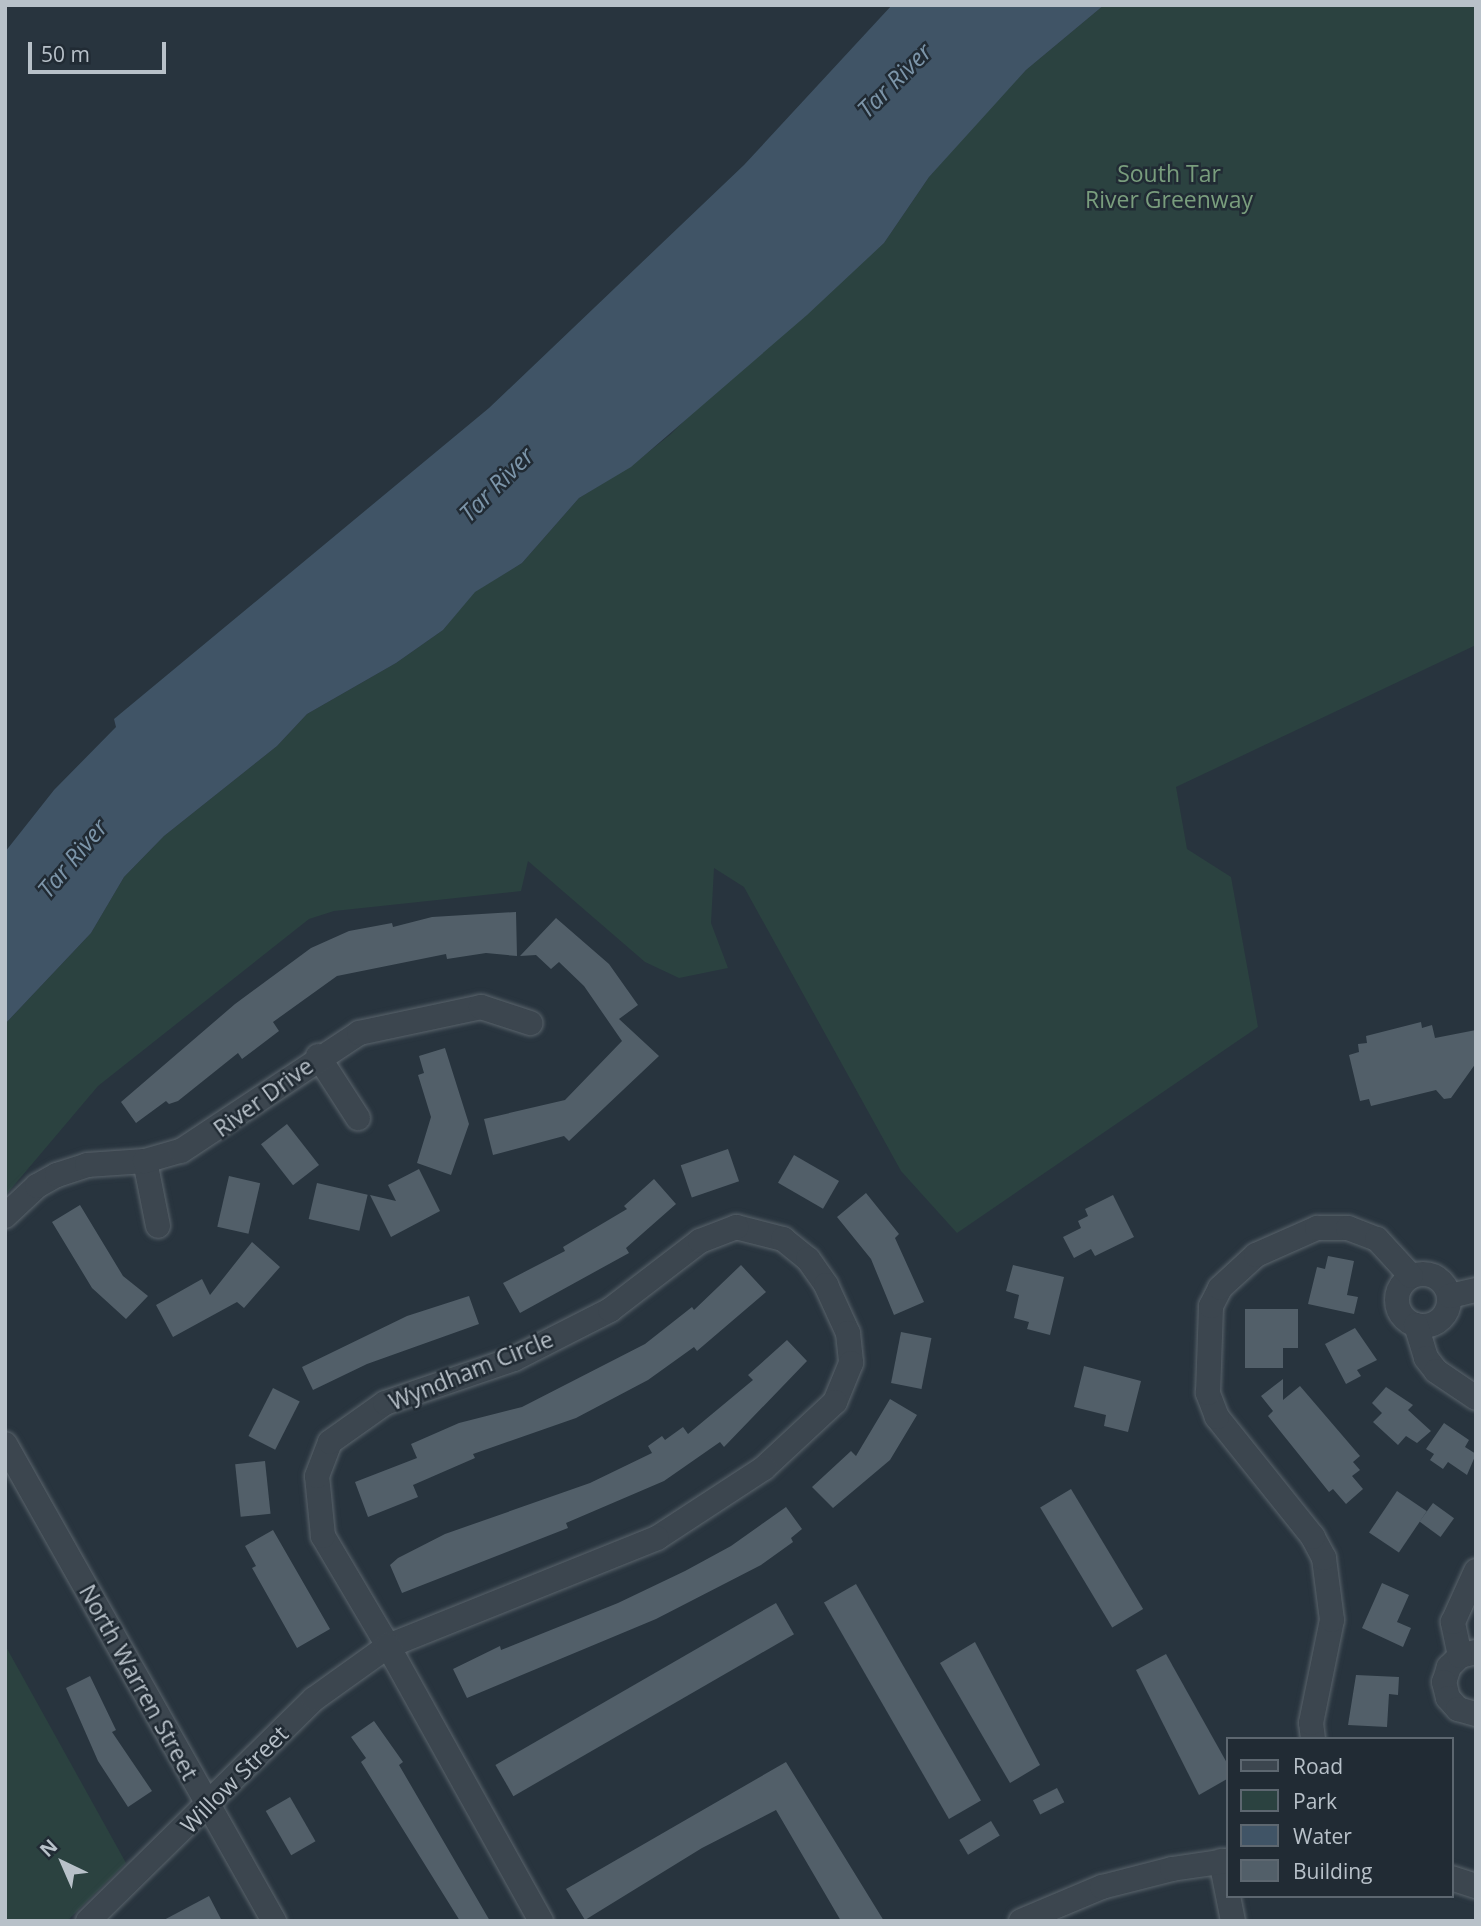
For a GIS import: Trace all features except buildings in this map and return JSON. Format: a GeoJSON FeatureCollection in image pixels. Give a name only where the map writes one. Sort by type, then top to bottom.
{"type":"FeatureCollection","features":[{"type":"Feature","properties":{"kind":"street","name":"River Drive"},"geometry":{"type":"LineString","coordinates":[[5,1216],[37,1186],[57,1175],[87,1165],[145,1161],[181,1151],[207,1138],[318,1056],[359,1033],[395,1022],[481,1007],[530,1023]]}},
{"type":"Feature","properties":{"kind":"street"},"geometry":{"type":"LineString","coordinates":[[318,1056],[358,1118]]}},
{"type":"Feature","properties":{"kind":"street"},"geometry":{"type":"LineString","coordinates":[[145,1161],[158,1226]]}},
{"type":"Feature","properties":{"kind":"street","name":"Wyndham Circle"},"geometry":{"type":"LineString","coordinates":[[387,1646],[657,1538],[764,1468],[804,1436],[835,1402],[851,1363],[848,1333],[808,1259],[783,1239],[736,1227],[712,1237],[610,1310],[514,1359],[384,1403],[330,1442],[317,1476],[323,1536],[541,1921]]}},
{"type":"Feature","properties":{"kind":"street"},"geometry":{"type":"LineString","coordinates":[[1313,1737],[1311,1723],[1332,1620],[1324,1558],[1217,1417],[1208,1393],[1211,1306],[1220,1288],[1256,1255],[1317,1228],[1348,1228],[1377,1239],[1411,1276]]}},
{"type":"Feature","properties":{"kind":"street"},"geometry":{"type":"LineString","coordinates":[[1411,1276],[1435,1276],[1450,1296],[1442,1319],[1426,1327],[1408,1322],[1397,1308],[1398,1289],[1411,1276]]}},
{"type":"Feature","properties":{"kind":"street"},"geometry":{"type":"LineString","coordinates":[[1450,1296],[1476,1290]]}},
{"type":"Feature","properties":{"kind":"street"},"geometry":{"type":"LineString","coordinates":[[1416,1325],[1426,1359],[1436,1371],[1476,1398]]}},
{"type":"Feature","properties":{"kind":"street","name":"North Warren Street"},"geometry":{"type":"LineString","coordinates":[[5,1444],[274,1921]]}},
{"type":"Feature","properties":{"kind":"street"},"geometry":{"type":"LineString","coordinates":[[1476,1571],[1453,1622],[1468,1654],[1449,1667],[1444,1682],[1447,1698],[1458,1709],[1476,1714]]}},
{"type":"Feature","properties":{"kind":"street","name":"Willow Street"},"geometry":{"type":"LineString","coordinates":[[88,1921],[209,1806],[314,1699],[387,1646]]}},
{"type":"Feature","properties":{"kind":"street"},"geometry":{"type":"LineString","coordinates":[[1021,1921],[1102,1887],[1224,1861]]}},
{"type":"Feature","properties":{"kind":"street"},"geometry":{"type":"LineString","coordinates":[[1453,1879],[1476,1886]]}},
{"type":"Feature","properties":{"kind":"street"},"geometry":{"type":"LineString","coordinates":[[1230,1898],[1233,1921]]}},
{"type":"Feature","properties":{"kind":"green space","name":"South Tar River Greenway"},"geometry":{"type":"Polygon","coordinates":[[[1104,5],[1476,5],[1476,645],[1176,787],[1187,849],[1231,877],[1258,1027],[957,1233],[901,1171],[744,887],[714,868],[711,923],[728,968],[679,978],[645,962],[528,861],[521,891],[334,911],[309,919],[98,1086],[5,1196],[5,1024],[91,933],[124,877],[164,836],[277,746],[307,714],[396,663],[443,630],[474,592],[522,563],[579,498],[631,466],[671,434],[720,385],[884,243],[929,177],[979,119],[1026,70],[1104,5]]]}},
{"type":"Feature","properties":{"kind":"green space"},"geometry":{"type":"Polygon","coordinates":[[[5,1645],[126,1863],[67,1921],[5,1921],[5,1645]]]}},
{"type":"Feature","properties":{"kind":"water","name":"Tar River"},"geometry":{"type":"Polygon","coordinates":[[[892,5],[1104,5],[1026,70],[929,177],[884,243],[807,315],[631,467],[579,498],[522,563],[475,592],[443,630],[396,663],[307,714],[277,746],[164,836],[124,877],[91,933],[5,1024],[5,852],[54,790],[116,727],[114,719],[489,408],[744,165],[892,5]]]}}]}
